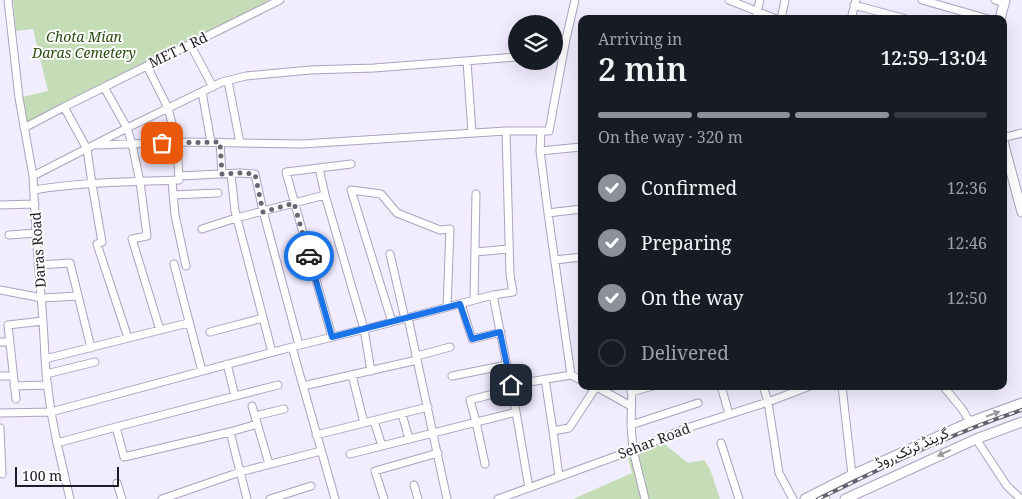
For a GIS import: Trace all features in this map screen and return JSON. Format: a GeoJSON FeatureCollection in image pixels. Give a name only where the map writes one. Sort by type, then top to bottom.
{"type":"FeatureCollection","features":[{"type":"Feature","properties":{"kind":"main road"},"geometry":{"type":"LineString","coordinates":[[1000,15],[1002,1]]}},
{"type":"Feature","properties":{"kind":"main road"},"geometry":{"type":"LineString","coordinates":[[1007,167],[1022,212]]}},
{"type":"Feature","properties":{"kind":"main road","name":"گرینڈ ٹرنک روڈ"},"geometry":{"type":"LineString","coordinates":[[805,499],[824,495],[852,475],[970,422],[1022,403]]}},
{"type":"Feature","properties":{"kind":"main road","name":"گرینڈ ٹرنک روڈ"},"geometry":{"type":"LineString","coordinates":[[845,499],[976,439],[1022,422]]}},
{"type":"Feature","properties":{"kind":"street","name":"Daras Road"},"geometry":{"type":"LineString","coordinates":[[8,0],[19,98],[33,176],[46,374],[51,412],[70,499]]}},
{"type":"Feature","properties":{"kind":"street","name":"MET 1 Rd"},"geometry":{"type":"LineString","coordinates":[[24,128],[280,0]]}},
{"type":"Feature","properties":{"kind":"street"},"geometry":{"type":"LineString","coordinates":[[95,145],[212,142],[302,144],[506,131],[549,131],[575,0]]}},
{"type":"Feature","properties":{"kind":"street"},"geometry":{"type":"LineString","coordinates":[[733,1],[757,15],[760,0]]}},
{"type":"Feature","properties":{"kind":"street"},"geometry":{"type":"LineString","coordinates":[[782,15],[785,0]]}},
{"type":"Feature","properties":{"kind":"street"},"geometry":{"type":"LineString","coordinates":[[922,0],[974,15]]}},
{"type":"Feature","properties":{"kind":"street"},"geometry":{"type":"LineString","coordinates":[[852,15],[855,2],[894,15]]}},
{"type":"Feature","properties":{"kind":"street"},"geometry":{"type":"LineString","coordinates":[[190,44],[213,86]]}},
{"type":"Feature","properties":{"kind":"street"},"geometry":{"type":"LineString","coordinates":[[33,176],[213,86],[246,76],[310,70],[374,68],[508,58]]}},
{"type":"Feature","properties":{"kind":"street"},"geometry":{"type":"LineString","coordinates":[[467,61],[472,133]]}},
{"type":"Feature","properties":{"kind":"street"},"geometry":{"type":"LineString","coordinates":[[34,190],[92,184],[179,180],[177,143],[168,108],[147,66]]}},
{"type":"Feature","properties":{"kind":"street"},"geometry":{"type":"LineString","coordinates":[[228,81],[240,142]]}},
{"type":"Feature","properties":{"kind":"street"},"geometry":{"type":"LineString","coordinates":[[104,87],[128,128],[132,144],[140,182],[147,236],[132,240],[160,330]]}},
{"type":"Feature","properties":{"kind":"street"},"geometry":{"type":"LineString","coordinates":[[202,92],[212,142]]}},
{"type":"Feature","properties":{"kind":"street"},"geometry":{"type":"LineString","coordinates":[[64,107],[87,149],[102,242],[97,244],[128,338]]}},
{"type":"Feature","properties":{"kind":"street"},"geometry":{"type":"LineString","coordinates":[[0,412],[51,412],[295,346],[364,330],[493,295],[512,292],[506,131]]}},
{"type":"Feature","properties":{"kind":"street"},"geometry":{"type":"LineString","coordinates":[[541,131],[540,151],[571,375]]}},
{"type":"Feature","properties":{"kind":"street"},"geometry":{"type":"LineString","coordinates":[[1007,137],[1022,133]]}},
{"type":"Feature","properties":{"kind":"street"},"geometry":{"type":"LineString","coordinates":[[220,142],[222,174]]}},
{"type":"Feature","properties":{"kind":"street"},"geometry":{"type":"LineString","coordinates":[[540,151],[578,147]]}},
{"type":"Feature","properties":{"kind":"street"},"geometry":{"type":"LineString","coordinates":[[332,337],[286,172],[351,164]]}},
{"type":"Feature","properties":{"kind":"street"},"geometry":{"type":"LineString","coordinates":[[319,168],[364,330],[371,371]]}},
{"type":"Feature","properties":{"kind":"street"},"geometry":{"type":"LineString","coordinates":[[231,174],[234,211],[272,352]]}},
{"type":"Feature","properties":{"kind":"street"},"geometry":{"type":"LineString","coordinates":[[179,176],[255,174],[303,386],[334,499]]}},
{"type":"Feature","properties":{"kind":"street"},"geometry":{"type":"LineString","coordinates":[[172,180],[175,214],[186,266]]}},
{"type":"Feature","properties":{"kind":"street"},"geometry":{"type":"LineString","coordinates":[[392,322],[351,190],[381,194],[397,212],[440,230],[450,229],[447,308]]}},
{"type":"Feature","properties":{"kind":"street"},"geometry":{"type":"LineString","coordinates":[[173,195],[218,193]]}},
{"type":"Feature","properties":{"kind":"street"},"geometry":{"type":"LineString","coordinates":[[474,300],[476,194]]}},
{"type":"Feature","properties":{"kind":"street"},"geometry":{"type":"LineString","coordinates":[[202,229],[236,218],[325,195]]}},
{"type":"Feature","properties":{"kind":"street"},"geometry":{"type":"LineString","coordinates":[[0,204],[35,204]]}},
{"type":"Feature","properties":{"kind":"street"},"geometry":{"type":"LineString","coordinates":[[548,213],[578,209]]}},
{"type":"Feature","properties":{"kind":"street"},"geometry":{"type":"LineString","coordinates":[[9,234],[36,233]]}},
{"type":"Feature","properties":{"kind":"street"},"geometry":{"type":"LineString","coordinates":[[474,252],[509,249]]}},
{"type":"Feature","properties":{"kind":"street"},"geometry":{"type":"LineString","coordinates":[[390,254],[417,358],[448,499]]}},
{"type":"Feature","properties":{"kind":"street"},"geometry":{"type":"LineString","coordinates":[[555,260],[578,257]]}},
{"type":"Feature","properties":{"kind":"street"},"geometry":{"type":"LineString","coordinates":[[38,264],[70,263],[90,348]]}},
{"type":"Feature","properties":{"kind":"street"},"geometry":{"type":"LineString","coordinates":[[174,264],[202,371]]}},
{"type":"Feature","properties":{"kind":"street"},"geometry":{"type":"LineString","coordinates":[[0,290],[42,298],[78,296]]}},
{"type":"Feature","properties":{"kind":"street"},"geometry":{"type":"LineString","coordinates":[[493,295],[529,488]]}},
{"type":"Feature","properties":{"kind":"street"},"geometry":{"type":"LineString","coordinates":[[460,304],[472,339],[500,332]]}},
{"type":"Feature","properties":{"kind":"street"},"geometry":{"type":"LineString","coordinates":[[210,332],[263,318]]}},
{"type":"Feature","properties":{"kind":"street"},"geometry":{"type":"LineString","coordinates":[[16,399],[8,325],[43,321]]}},
{"type":"Feature","properties":{"kind":"street"},"geometry":{"type":"LineString","coordinates":[[45,359],[188,323]]}},
{"type":"Feature","properties":{"kind":"street"},"geometry":{"type":"LineString","coordinates":[[0,342],[9,342]]}},
{"type":"Feature","properties":{"kind":"street"},"geometry":{"type":"LineString","coordinates":[[303,386],[371,371],[450,347]]}},
{"type":"Feature","properties":{"kind":"street"},"geometry":{"type":"LineString","coordinates":[[46,374],[95,362]]}},
{"type":"Feature","properties":{"kind":"street"},"geometry":{"type":"LineString","coordinates":[[227,364],[235,396]]}},
{"type":"Feature","properties":{"kind":"street"},"geometry":{"type":"LineString","coordinates":[[452,376],[507,364]]}},
{"type":"Feature","properties":{"kind":"street"},"geometry":{"type":"LineString","coordinates":[[352,375],[364,423]]}},
{"type":"Feature","properties":{"kind":"street"},"geometry":{"type":"LineString","coordinates":[[484,464],[470,400],[545,379],[571,375],[578,378]]}},
{"type":"Feature","properties":{"kind":"street"},"geometry":{"type":"LineString","coordinates":[[0,376],[13,376]]}},
{"type":"Feature","properties":{"kind":"street"},"geometry":{"type":"LineString","coordinates":[[545,379],[559,477]]}},
{"type":"Feature","properties":{"kind":"street"},"geometry":{"type":"LineString","coordinates":[[14,386],[48,385]]}},
{"type":"Feature","properties":{"kind":"street"},"geometry":{"type":"LineString","coordinates":[[57,443],[278,385]]}},
{"type":"Feature","properties":{"kind":"street"},"geometry":{"type":"LineString","coordinates":[[553,431],[569,428],[593,390]]}},
{"type":"Feature","properties":{"kind":"street"},"geometry":{"type":"LineString","coordinates":[[602,390],[632,406]]}},
{"type":"Feature","properties":{"kind":"street"},"geometry":{"type":"LineString","coordinates":[[632,390],[631,425],[633,450],[645,499]]}},
{"type":"Feature","properties":{"kind":"street"},"geometry":{"type":"LineString","coordinates":[[722,390],[729,414]]}},
{"type":"Feature","properties":{"kind":"street"},"geometry":{"type":"LineString","coordinates":[[764,390],[780,473],[793,499]]}},
{"type":"Feature","properties":{"kind":"street","name":"Sehar Road"},"geometry":{"type":"LineString","coordinates":[[498,499],[633,450],[687,428],[800,390]]}},
{"type":"Feature","properties":{"kind":"street"},"geometry":{"type":"LineString","coordinates":[[842,390],[852,475]]}},
{"type":"Feature","properties":{"kind":"street"},"geometry":{"type":"LineString","coordinates":[[946,390],[970,422]]}},
{"type":"Feature","properties":{"kind":"street"},"geometry":{"type":"LineString","coordinates":[[631,425],[698,403]]}},
{"type":"Feature","properties":{"kind":"street"},"geometry":{"type":"LineString","coordinates":[[252,406],[269,464]]}},
{"type":"Feature","properties":{"kind":"street"},"geometry":{"type":"LineString","coordinates":[[316,435],[428,407]]}},
{"type":"Feature","properties":{"kind":"street"},"geometry":{"type":"LineString","coordinates":[[255,416],[284,409]]}},
{"type":"Feature","properties":{"kind":"street"},"geometry":{"type":"LineString","coordinates":[[350,454],[516,412]]}},
{"type":"Feature","properties":{"kind":"street"},"geometry":{"type":"LineString","coordinates":[[402,414],[408,439]]}},
{"type":"Feature","properties":{"kind":"street"},"geometry":{"type":"LineString","coordinates":[[374,421],[382,446]]}},
{"type":"Feature","properties":{"kind":"street"},"geometry":{"type":"LineString","coordinates":[[116,427],[124,457],[258,424]]}},
{"type":"Feature","properties":{"kind":"street"},"geometry":{"type":"LineString","coordinates":[[0,428],[2,474]]}},
{"type":"Feature","properties":{"kind":"street"},"geometry":{"type":"LineString","coordinates":[[230,432],[247,499]]}},
{"type":"Feature","properties":{"kind":"street"},"geometry":{"type":"LineString","coordinates":[[976,439],[1007,486],[1021,499]]}},
{"type":"Feature","properties":{"kind":"street"},"geometry":{"type":"LineString","coordinates":[[721,443],[739,499]]}},
{"type":"Feature","properties":{"kind":"street"},"geometry":{"type":"LineString","coordinates":[[162,499],[240,472],[321,451]]}},
{"type":"Feature","properties":{"kind":"street"},"geometry":{"type":"LineString","coordinates":[[384,499],[375,471],[438,453]]}},
{"type":"Feature","properties":{"kind":"street"},"geometry":{"type":"LineString","coordinates":[[117,483],[122,499]]}},
{"type":"Feature","properties":{"kind":"street"},"geometry":{"type":"LineString","coordinates":[[414,485],[418,499]]}},
{"type":"Feature","properties":{"kind":"street"},"geometry":{"type":"LineString","coordinates":[[270,499],[296,495],[311,486]]}},
{"type":"Feature","properties":{"kind":"green space","name":"Chota Mian Daras Cemetery"},"geometry":{"type":"Polygon","coordinates":[[[13,0],[270,0],[25,125],[22,97],[48,91],[33,29],[16,31],[13,0]]]}},
{"type":"Feature","properties":{"kind":"green space"},"geometry":{"type":"Polygon","coordinates":[[[662,442],[688,463],[704,460],[710,469],[720,499],[573,499],[632,473],[628,458],[662,442]]]}},
{"type":"Feature","properties":{"kind":"railway"},"geometry":{"type":"LineString","coordinates":[[818,499],[944,440],[1022,410]]}},
{"type":"Feature","properties":{"kind":"way so far"},"geometry":{"type":"LineString","coordinates":[[162,143],[220,142],[222,174],[255,174],[263,212],[294,203],[309,256]]}},
{"type":"Feature","properties":{"kind":"route"},"geometry":{"type":"LineString","coordinates":[[309,256],[332,337],[460,304],[472,339],[500,332],[511,385]]}}]}
